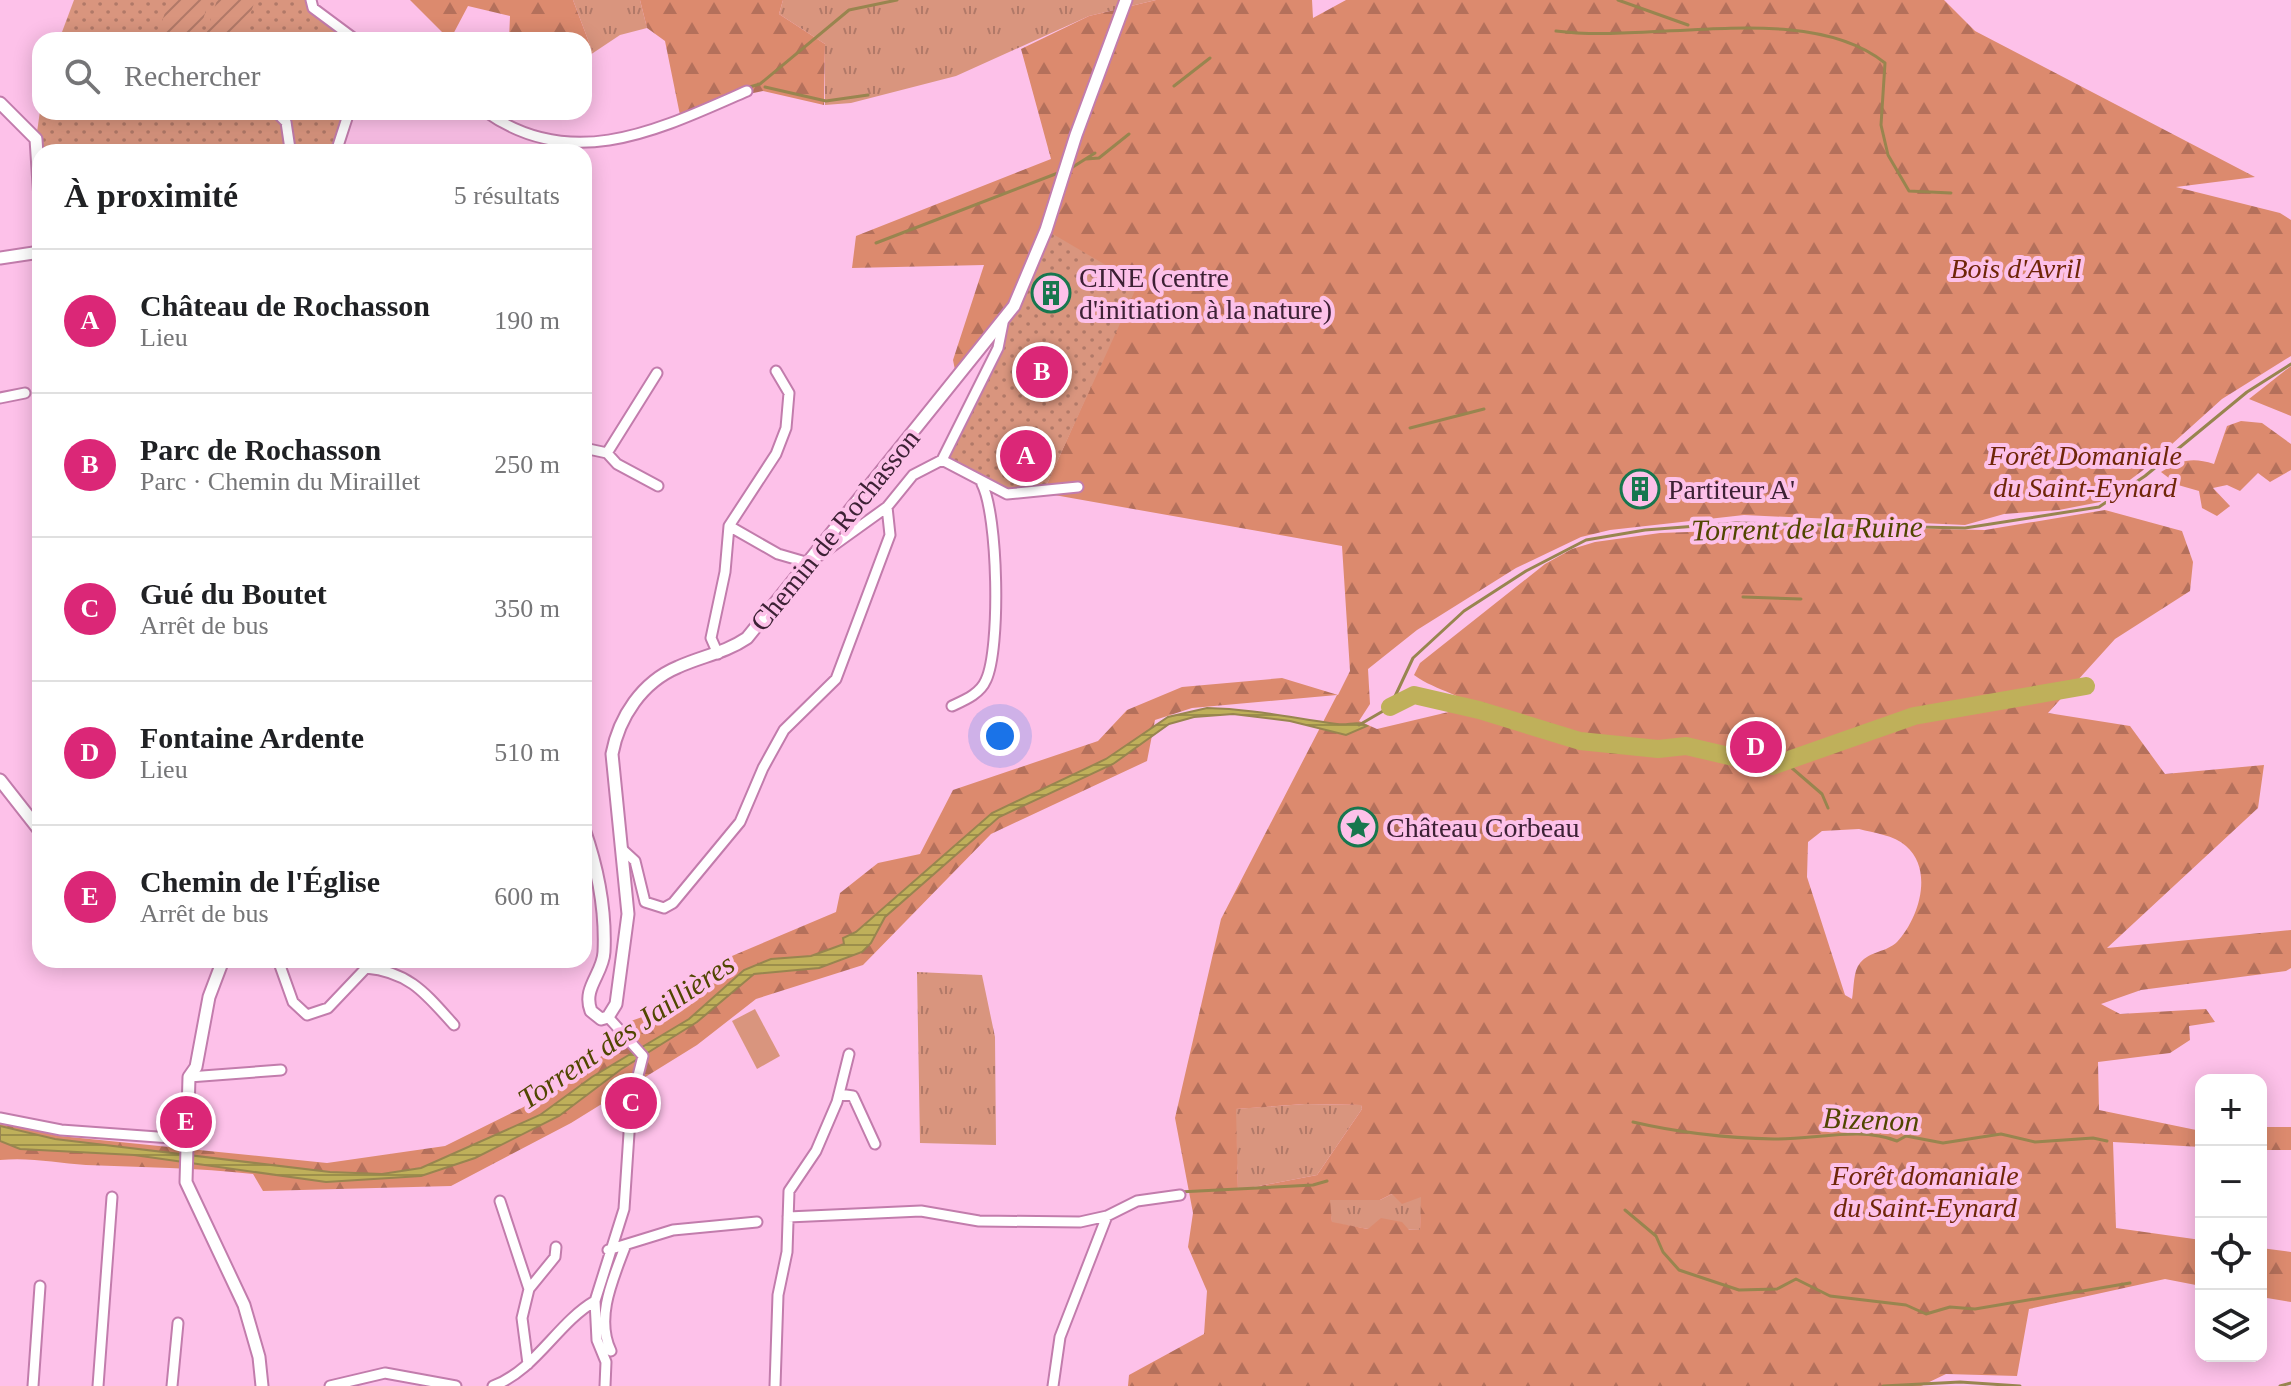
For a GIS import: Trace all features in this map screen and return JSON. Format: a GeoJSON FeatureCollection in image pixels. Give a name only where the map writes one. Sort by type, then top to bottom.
{"type":"FeatureCollection","features":[{"type":"Feature","properties":{"kind":"street"},"geometry":{"type":"LineString","coordinates":[[311,0],[313,8],[345,32]]}},
{"type":"Feature","properties":{"kind":"street","name":"Chemin de Rochasson"},"geometry":{"type":"LineString","coordinates":[[608,1017],[619,993],[628,914],[612,754],[616,731],[632,704],[650,685],[676,667],[718,654],[747,638],[1003,323],[1046,230],[1076,135],[1126,0]]}},
{"type":"Feature","properties":{"kind":"street"},"geometry":{"type":"LineString","coordinates":[[592,145],[662,128],[747,91]]}},
{"type":"Feature","properties":{"kind":"street"},"geometry":{"type":"LineString","coordinates":[[0,103],[36,139],[36,144]]}},
{"type":"Feature","properties":{"kind":"street"},"geometry":{"type":"LineString","coordinates":[[284,120],[289,144]]}},
{"type":"Feature","properties":{"kind":"street"},"geometry":{"type":"LineString","coordinates":[[339,144],[346,120]]}},
{"type":"Feature","properties":{"kind":"street"},"geometry":{"type":"LineString","coordinates":[[499,120],[515,130],[564,144]]}},
{"type":"Feature","properties":{"kind":"street"},"geometry":{"type":"LineString","coordinates":[[0,258],[32,253]]}},
{"type":"Feature","properties":{"kind":"street"},"geometry":{"type":"LineString","coordinates":[[729,526],[778,554],[809,563],[887,507],[913,475],[942,460],[998,348],[1003,323]]}},
{"type":"Feature","properties":{"kind":"street"},"geometry":{"type":"LineString","coordinates":[[718,654],[711,638],[725,572],[729,526],[776,454],[786,428],[789,393],[776,371]]}},
{"type":"Feature","properties":{"kind":"street"},"geometry":{"type":"LineString","coordinates":[[607,453],[657,373]]}},
{"type":"Feature","properties":{"kind":"street"},"geometry":{"type":"LineString","coordinates":[[0,398],[25,393]]}},
{"type":"Feature","properties":{"kind":"street"},"geometry":{"type":"LineString","coordinates":[[592,450],[607,453],[617,464],[658,486]]}},
{"type":"Feature","properties":{"kind":"street"},"geometry":{"type":"LineString","coordinates":[[942,460],[982,484],[1017,495],[1078,487]]}},
{"type":"Feature","properties":{"kind":"street"},"geometry":{"type":"LineString","coordinates":[[952,706],[979,690],[990,666],[994,528],[991,503],[982,484]]}},
{"type":"Feature","properties":{"kind":"street"},"geometry":{"type":"LineString","coordinates":[[623,850],[635,861],[645,902],[658,908],[669,907],[740,822],[763,768],[784,730],[836,679],[890,535],[887,507]]}},
{"type":"Feature","properties":{"kind":"street"},"geometry":{"type":"LineString","coordinates":[[0,780],[32,821]]}},
{"type":"Feature","properties":{"kind":"street"},"geometry":{"type":"LineString","coordinates":[[592,857],[602,892],[604,956],[588,994],[588,1003],[594,1015],[608,1017],[643,1056],[631,1103],[624,1209],[608,1250],[595,1301],[597,1340],[606,1362],[605,1386]]}},
{"type":"Feature","properties":{"kind":"street"},"geometry":{"type":"LineString","coordinates":[[220,968],[209,997],[196,1067],[189,1077],[186,1182],[244,1305],[259,1357],[262,1386]]}},
{"type":"Feature","properties":{"kind":"street"},"geometry":{"type":"LineString","coordinates":[[281,968],[293,1002],[307,1015],[328,1008],[366,968],[394,971],[429,998],[454,1025]]}},
{"type":"Feature","properties":{"kind":"street"},"geometry":{"type":"LineString","coordinates":[[775,1386],[778,1295],[787,1252],[789,1191],[816,1151],[839,1094],[849,1054]]}},
{"type":"Feature","properties":{"kind":"street"},"geometry":{"type":"LineString","coordinates":[[189,1077],[281,1070]]}},
{"type":"Feature","properties":{"kind":"street"},"geometry":{"type":"LineString","coordinates":[[839,1094],[853,1096],[875,1144]]}},
{"type":"Feature","properties":{"kind":"street"},"geometry":{"type":"LineString","coordinates":[[0,1118],[61,1130],[185,1143]]}},
{"type":"Feature","properties":{"kind":"street"},"geometry":{"type":"LineString","coordinates":[[788,1217],[919,1211],[979,1221],[1080,1222],[1107,1216],[1137,1201],[1180,1195]]}},
{"type":"Feature","properties":{"kind":"street"},"geometry":{"type":"LineString","coordinates":[[98,1386],[112,1197]]}},
{"type":"Feature","properties":{"kind":"street"},"geometry":{"type":"LineString","coordinates":[[500,1201],[529,1289]]}},
{"type":"Feature","properties":{"kind":"street"},"geometry":{"type":"LineString","coordinates":[[1053,1386],[1060,1337],[1107,1216]]}},
{"type":"Feature","properties":{"kind":"street"},"geometry":{"type":"LineString","coordinates":[[608,1250],[673,1230],[757,1222]]}},
{"type":"Feature","properties":{"kind":"street"},"geometry":{"type":"LineString","coordinates":[[528,1364],[522,1318],[529,1289],[555,1257],[556,1247]]}},
{"type":"Feature","properties":{"kind":"street"},"geometry":{"type":"LineString","coordinates":[[611,1351],[605,1339],[608,1295],[625,1247]]}},
{"type":"Feature","properties":{"kind":"street"},"geometry":{"type":"LineString","coordinates":[[33,1386],[40,1286]]}},
{"type":"Feature","properties":{"kind":"street"},"geometry":{"type":"LineString","coordinates":[[493,1386],[508,1381],[580,1310],[595,1301]]}},
{"type":"Feature","properties":{"kind":"street"},"geometry":{"type":"LineString","coordinates":[[172,1386],[178,1323]]}},
{"type":"Feature","properties":{"kind":"street"},"geometry":{"type":"LineString","coordinates":[[330,1386],[385,1373],[456,1386]]}},
{"type":"Feature","properties":{"kind":"green space"},"geometry":{"type":"Polygon","coordinates":[[[74,0],[311,0],[347,32],[62,32],[74,0]]]}},
{"type":"Feature","properties":{"kind":"green space"},"geometry":{"type":"Polygon","coordinates":[[[169,0],[209,0],[199,32],[159,32],[169,0]]]}},
{"type":"Feature","properties":{"kind":"green space"},"geometry":{"type":"Polygon","coordinates":[[[217,0],[255,0],[245,32],[207,32],[217,0]]]}},
{"type":"Feature","properties":{"kind":"green space"},"geometry":{"type":"Polygon","coordinates":[[[410,0],[573,0],[585,32],[509,32],[510,16],[468,6],[454,32],[442,32],[410,0]]]}},
{"type":"Feature","properties":{"kind":"green space"},"geometry":{"type":"Polygon","coordinates":[[[573,0],[640,0],[647,28],[620,35],[593,53],[592,32],[585,32],[573,0]]]}},
{"type":"Feature","properties":{"kind":"green space"},"geometry":{"type":"Polygon","coordinates":[[[640,0],[783,0],[779,14],[825,44],[824,105],[763,91],[739,96],[681,120],[665,41],[647,28],[640,0]]]}},
{"type":"Feature","properties":{"kind":"green space"},"geometry":{"type":"Polygon","coordinates":[[[783,0],[1156,0],[1089,16],[956,76],[851,103],[825,105],[825,44],[779,14],[783,0]]]}},
{"type":"Feature","properties":{"kind":"green space"},"geometry":{"type":"Polygon","coordinates":[[[1156,0],[1312,0],[1313,18],[1346,0],[1944,0],[1975,31],[2255,177],[2176,187],[2280,213],[2291,220],[2291,356],[2222,399],[2142,471],[2100,502],[2059,510],[2004,514],[1965,525],[1744,515],[1610,530],[1581,537],[1516,568],[1417,630],[1368,669],[1370,704],[1359,721],[1377,729],[1457,710],[1483,716],[1468,702],[1414,675],[1420,663],[1545,564],[1572,549],[1595,542],[1660,533],[1829,527],[1985,530],[2105,510],[2182,531],[2193,562],[2190,591],[2115,639],[2048,713],[2130,726],[2165,774],[2264,765],[2258,808],[2107,948],[2291,930],[2291,968],[2286,971],[2141,990],[2101,1004],[2120,1014],[2206,1009],[2215,1022],[2189,1026],[2190,1040],[2170,1053],[2098,1062],[2099,1110],[2195,1130],[2195,1147],[2113,1142],[2116,1228],[2195,1239],[2195,1285],[2165,1279],[2029,1309],[2017,1376],[1946,1374],[1921,1386],[1128,1386],[1129,1375],[1204,1334],[1207,1291],[1188,1247],[1193,1213],[1175,1118],[1221,919],[1337,695],[1192,708],[1155,720],[1147,761],[991,834],[863,965],[756,999],[697,1045],[571,1123],[451,1186],[263,1191],[253,1174],[0,1160],[0,1123],[60,1136],[327,1163],[445,1146],[566,1086],[605,1053],[628,1022],[685,1002],[713,964],[836,912],[840,893],[878,863],[920,854],[953,790],[1098,741],[1127,710],[1182,687],[1282,678],[1338,695],[1350,671],[1342,546],[1043,493],[1137,283],[1014,307],[957,380],[953,360],[984,265],[852,268],[856,236],[1051,159],[1021,49],[1089,16],[1156,0]],[[1859,829],[1822,831],[1808,842],[1807,877],[1845,995],[1852,999],[1860,963],[1897,942],[1917,908],[1920,868],[1906,846],[1890,837],[1859,829]],[[1305,1104],[1236,1109],[1238,1190],[1317,1175],[1362,1109],[1361,1105],[1305,1104]],[[1392,1194],[1380,1200],[1330,1200],[1332,1222],[1368,1229],[1381,1218],[1402,1222],[1409,1230],[1420,1230],[1421,1197],[1402,1204],[1392,1194]]]}},
{"type":"Feature","properties":{"kind":"green space"},"geometry":{"type":"Polygon","coordinates":[[[39,120],[346,120],[339,144],[38,144],[39,120]]]}},
{"type":"Feature","properties":{"kind":"green space"},"geometry":{"type":"Polygon","coordinates":[[[1046,230],[1138,284],[1043,493],[1017,495],[942,460],[1046,230]]]}},
{"type":"Feature","properties":{"kind":"green space"},"geometry":{"type":"Polygon","coordinates":[[[2291,366],[2291,416],[2249,399],[2291,366]]]}},
{"type":"Feature","properties":{"kind":"green space"},"geometry":{"type":"Polygon","coordinates":[[[2241,421],[2262,423],[2291,444],[2291,470],[2270,482],[2258,473],[2240,491],[2227,485],[2213,488],[2230,506],[2217,516],[2202,508],[2199,491],[2178,485],[2161,472],[2187,461],[2214,464],[2227,426],[2241,421]]]}},
{"type":"Feature","properties":{"kind":"green space"},"geometry":{"type":"Polygon","coordinates":[[[917,972],[982,975],[995,1037],[996,1145],[920,1143],[917,972]]]}},
{"type":"Feature","properties":{"kind":"green space"},"geometry":{"type":"Polygon","coordinates":[[[755,1009],[780,1056],[757,1069],[732,1021],[755,1009]]]}},
{"type":"Feature","properties":{"kind":"green space"},"geometry":{"type":"Polygon","coordinates":[[[1305,1104],[1361,1105],[1362,1109],[1317,1175],[1238,1190],[1235,1109],[1305,1104]]]}},
{"type":"Feature","properties":{"kind":"green space"},"geometry":{"type":"Polygon","coordinates":[[[2267,1127],[2291,1127],[2291,1150],[2267,1150],[2267,1127]]]}},
{"type":"Feature","properties":{"kind":"green space"},"geometry":{"type":"Polygon","coordinates":[[[1392,1194],[1422,1197],[1420,1230],[1368,1229],[1332,1223],[1329,1200],[1380,1200],[1392,1194]]]}},
{"type":"Feature","properties":{"kind":"green space"},"geometry":{"type":"Polygon","coordinates":[[[2267,1249],[2291,1252],[2291,1302],[2267,1298],[2267,1249]]]}},
{"type":"Feature","properties":{"kind":"shaded area"},"geometry":{"type":"Polygon","coordinates":[[[1207,708],[1367,726],[1346,735],[1290,721],[1233,714],[1194,717],[1169,724],[1113,764],[999,817],[885,917],[871,943],[862,952],[819,968],[754,974],[697,1022],[620,1070],[559,1116],[475,1158],[421,1176],[326,1182],[134,1155],[20,1149],[0,1141],[0,1126],[55,1139],[330,1172],[382,1174],[421,1168],[540,1115],[592,1077],[689,1019],[744,970],[771,959],[811,956],[844,944],[843,938],[856,932],[992,813],[1106,759],[1168,717],[1207,708]]]}},
{"type":"Feature","properties":{"kind":"waterway"},"geometry":{"type":"LineString","coordinates":[[746,88],[760,84],[849,10],[897,0]]}},
{"type":"Feature","properties":{"kind":"waterway"},"geometry":{"type":"LineString","coordinates":[[1618,0],[1688,25]]}},
{"type":"Feature","properties":{"kind":"waterway"},"geometry":{"type":"LineString","coordinates":[[1556,31],[1595,34],[1772,29],[1814,33],[1852,44],[1885,63],[1881,125],[1888,155],[1909,191],[1951,193]]}},
{"type":"Feature","properties":{"kind":"waterway"},"geometry":{"type":"LineString","coordinates":[[1174,86],[1210,58]]}},
{"type":"Feature","properties":{"kind":"waterway"},"geometry":{"type":"LineString","coordinates":[[765,87],[826,101],[868,95]]}},
{"type":"Feature","properties":{"kind":"waterway"},"geometry":{"type":"LineString","coordinates":[[1086,159],[1099,158],[1129,134]]}},
{"type":"Feature","properties":{"kind":"waterway"},"geometry":{"type":"LineString","coordinates":[[1068,170],[1095,153]]}},
{"type":"Feature","properties":{"kind":"waterway"},"geometry":{"type":"LineString","coordinates":[[876,243],[1058,173]]}},
{"type":"Feature","properties":{"kind":"waterway","name":"Torrent de la Ruine"},"geometry":{"type":"LineString","coordinates":[[1359,725],[1390,707],[1413,658],[1464,611],[1526,571],[1586,540],[1645,530],[1736,523],[1965,528],[2099,507],[2145,476],[2247,392],[2291,364]]}},
{"type":"Feature","properties":{"kind":"waterway"},"geometry":{"type":"LineString","coordinates":[[1410,428],[1484,409]]}},
{"type":"Feature","properties":{"kind":"waterway"},"geometry":{"type":"LineString","coordinates":[[1743,597],[1801,599]]}},
{"type":"Feature","properties":{"kind":"waterway","name":"Torrent de la Ruine"},"geometry":{"type":"LineString","coordinates":[[1390,707],[1414,695],[1479,710],[1580,741],[1658,749],[1686,746],[1772,766],[1914,716],[2086,686]]}},
{"type":"Feature","properties":{"kind":"waterway"},"geometry":{"type":"LineString","coordinates":[[1785,762],[1822,794],[1828,808]]}},
{"type":"Feature","properties":{"kind":"waterway","name":"Bizenon"},"geometry":{"type":"LineString","coordinates":[[1633,1122],[1686,1132],[1756,1138],[1868,1134],[1897,1141],[1906,1136],[1943,1143],[2001,1134],[2035,1142],[2093,1138],[2107,1141]]}},
{"type":"Feature","properties":{"kind":"waterway"},"geometry":{"type":"LineString","coordinates":[[1179,1192],[1313,1185],[1327,1181]]}},
{"type":"Feature","properties":{"kind":"waterway"},"geometry":{"type":"LineString","coordinates":[[1625,1210],[1656,1236],[1663,1252],[1679,1270],[1739,1290],[1777,1289],[1796,1279],[1830,1296],[1906,1305],[1926,1314],[1950,1307],[1975,1309],[2130,1283]]}},
{"type":"Feature","properties":{"kind":"waterway"},"geometry":{"type":"LineString","coordinates":[[1883,1386],[1960,1382],[2020,1386]]}},
{"type":"Feature","properties":{"kind":"waterway"},"geometry":{"type":"LineString","coordinates":[[2280,1386],[2291,1383]]}},
{"type":"Feature","properties":{"kind":"place","name":"CINE (centre d'initiation à la nature)"},"geometry":{"type":"Point","coordinates":[1051,293]}},
{"type":"Feature","properties":{"kind":"place","name":"Parc de Rochasson"},"geometry":{"type":"Point","coordinates":[1042,372]}},
{"type":"Feature","properties":{"kind":"place","name":"Château de Rochasson"},"geometry":{"type":"Point","coordinates":[1026,456]}},
{"type":"Feature","properties":{"kind":"place","name":"Partiteur A'"},"geometry":{"type":"Point","coordinates":[1640,489]}},
{"type":"Feature","properties":{"kind":"place","name":"Fontaine Ardente"},"geometry":{"type":"Point","coordinates":[1756,747]}},
{"type":"Feature","properties":{"kind":"place","name":"Château Corbeau"},"geometry":{"type":"Point","coordinates":[1358,827]}},
{"type":"Feature","properties":{"kind":"place","name":"Gué du Boutet"},"geometry":{"type":"Point","coordinates":[631,1103]}},
{"type":"Feature","properties":{"kind":"place","name":"Chemin de l'Église"},"geometry":{"type":"Point","coordinates":[186,1122]}},
{"type":"Feature","properties":{"kind":"park label","name":"Bois d'Avril"},"geometry":{"type":"Point","coordinates":[2016,268]}},
{"type":"Feature","properties":{"kind":"park label","name":"Forêt Domaniale du Saint-Eynard"},"geometry":{"type":"Point","coordinates":[2085,471]}},
{"type":"Feature","properties":{"kind":"park label","name":"Forêt domaniale du Saint-Eynard"},"geometry":{"type":"Point","coordinates":[1925,1191]}},
{"type":"Feature","properties":{"kind":"water label","name":"Torrent des Jaillières"},"geometry":{"type":"Point","coordinates":[626,1031]}}]}
